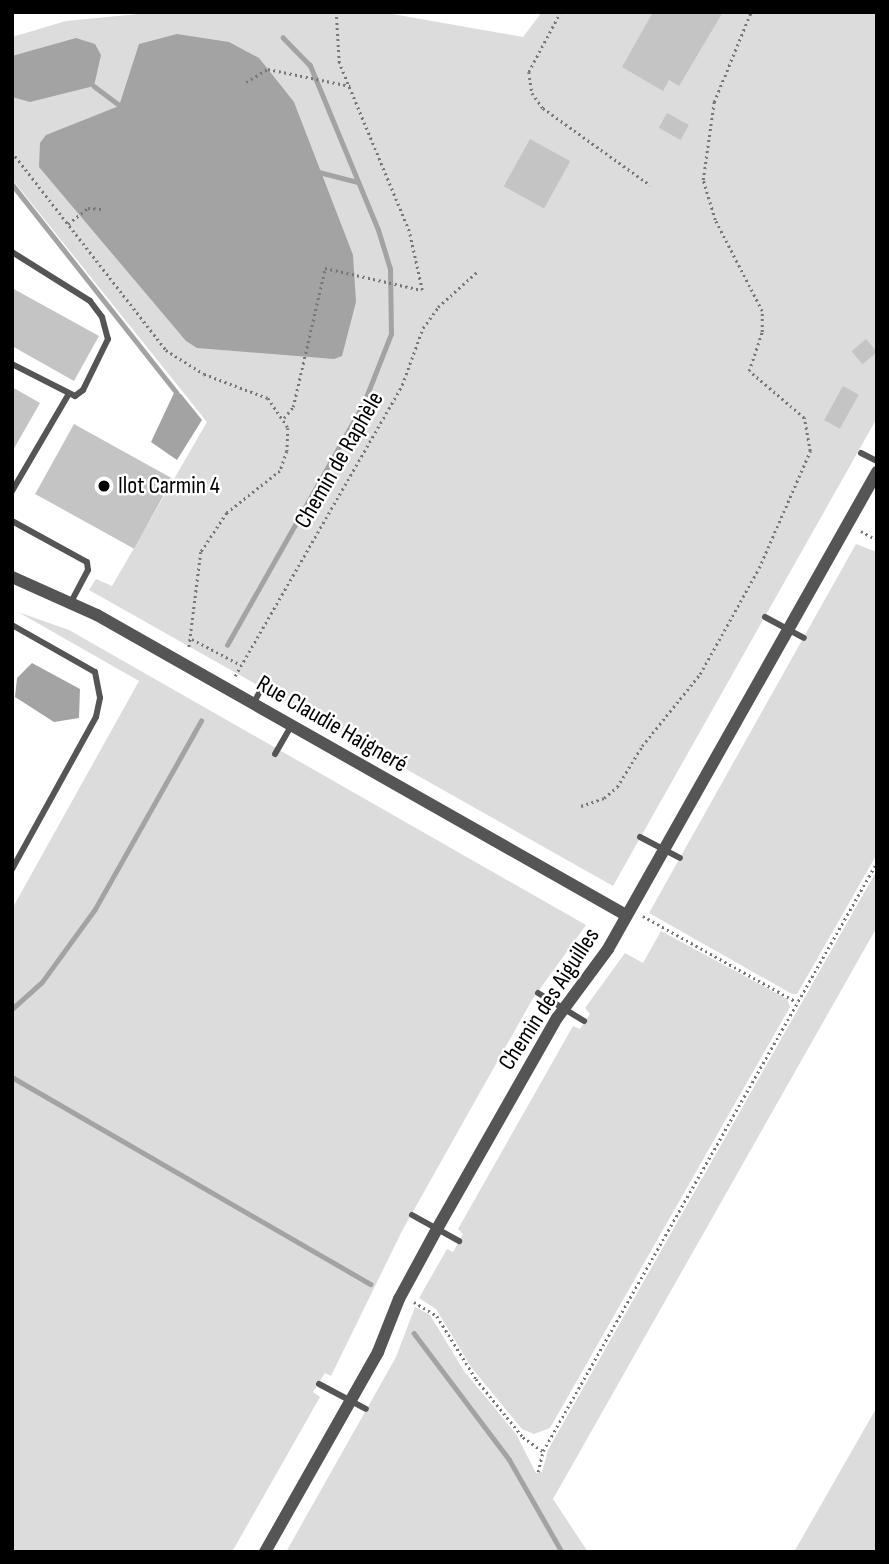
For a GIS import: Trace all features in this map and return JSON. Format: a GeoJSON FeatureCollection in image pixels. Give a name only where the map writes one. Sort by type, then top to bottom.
{"type":"FeatureCollection","features":[{"type":"Feature","properties":{"kind":"street","name":"Chemin des Aiguilles"},"geometry":{"type":"LineString","coordinates":[[265,1552],[350,1401],[437,1229],[563,1009],[608,949],[877,472]]}},
{"type":"Feature","properties":{"kind":"street","name":"Rue Claudie Haigneré"},"geometry":{"type":"LineString","coordinates":[[12,577],[71,602],[626,915]]}},
{"type":"Feature","properties":{"kind":"lane"},"geometry":{"type":"LineString","coordinates":[[12,252],[73,287],[90,301],[107,328],[106,349],[83,390],[68,396],[12,491]]}},
{"type":"Feature","properties":{"kind":"lane"},"geometry":{"type":"LineString","coordinates":[[12,364],[68,396]]}},
{"type":"Feature","properties":{"kind":"lane"},"geometry":{"type":"LineString","coordinates":[[861,453],[877,461]]}},
{"type":"Feature","properties":{"kind":"lane"},"geometry":{"type":"LineString","coordinates":[[12,521],[86,562],[88,570],[71,602]]}},
{"type":"Feature","properties":{"kind":"lane"},"geometry":{"type":"LineString","coordinates":[[765,617],[804,638]]}},
{"type":"Feature","properties":{"kind":"lane"},"geometry":{"type":"LineString","coordinates":[[12,625],[95,673],[100,698],[96,717],[12,869]]}},
{"type":"Feature","properties":{"kind":"lane"},"geometry":{"type":"LineString","coordinates":[[253,704],[263,686]]}},
{"type":"Feature","properties":{"kind":"lane"},"geometry":{"type":"LineString","coordinates":[[275,754],[291,726]]}},
{"type":"Feature","properties":{"kind":"lane"},"geometry":{"type":"LineString","coordinates":[[640,837],[680,858]]}},
{"type":"Feature","properties":{"kind":"lane"},"geometry":{"type":"LineString","coordinates":[[538,993],[584,1021]]}},
{"type":"Feature","properties":{"kind":"lane"},"geometry":{"type":"LineString","coordinates":[[412,1215],[459,1241]]}},
{"type":"Feature","properties":{"kind":"lane"},"geometry":{"type":"LineString","coordinates":[[319,1384],[366,1409]]}},
{"type":"Feature","properties":{"kind":"path"},"geometry":{"type":"LineString","coordinates":[[284,418],[293,407],[324,268],[422,290],[409,231],[337,56],[336,12]]}},
{"type":"Feature","properties":{"kind":"path"},"geometry":{"type":"LineString","coordinates":[[561,12],[529,72],[532,93],[543,108],[650,186]]}},
{"type":"Feature","properties":{"kind":"path"},"geometry":{"type":"LineString","coordinates":[[582,806],[604,798],[617,787],[642,746],[700,674],[759,568],[810,451],[804,418],[749,371],[762,332],[762,312],[715,220],[703,180],[714,102],[751,12]]}},
{"type":"Feature","properties":{"kind":"path"},"geometry":{"type":"LineString","coordinates":[[246,82],[268,69],[350,86]]}},
{"type":"Feature","properties":{"kind":"path"},"geometry":{"type":"LineString","coordinates":[[12,152],[166,350],[204,374],[268,398],[284,418],[289,440],[280,471],[227,513],[201,552],[194,579],[192,639],[188,649]]}},
{"type":"Feature","properties":{"kind":"path"},"geometry":{"type":"LineString","coordinates":[[68,223],[88,208],[102,209]]}},
{"type":"Feature","properties":{"kind":"path","name":"Chemin de Raphèle"},"geometry":{"type":"LineString","coordinates":[[235,676],[402,385],[423,328],[438,307],[480,270]]}},
{"type":"Feature","properties":{"kind":"path"},"geometry":{"type":"LineString","coordinates":[[861,531],[877,540]]}},
{"type":"Feature","properties":{"kind":"path"},"geometry":{"type":"LineString","coordinates":[[192,639],[241,665]]}},
{"type":"Feature","properties":{"kind":"path"},"geometry":{"type":"LineString","coordinates":[[538,1472],[543,1451],[877,862]]}},
{"type":"Feature","properties":{"kind":"path"},"geometry":{"type":"LineString","coordinates":[[643,916],[797,1002]]}},
{"type":"Feature","properties":{"kind":"path"},"geometry":{"type":"LineString","coordinates":[[414,1302],[437,1316],[476,1379],[523,1437],[543,1451]]}},
{"type":"Feature","properties":{"kind":"shaded area"},"geometry":{"type":"Polygon","coordinates":[[[159,12],[381,12],[523,37],[542,12],[877,12],[877,418],[613,886],[89,590],[96,579],[112,586],[207,422],[12,179],[12,37],[66,21],[159,12]]]}},
{"type":"Feature","properties":{"kind":"shaded area"},"geometry":{"type":"Polygon","coordinates":[[[177,34],[229,42],[259,58],[294,102],[353,255],[356,302],[342,356],[334,359],[197,348],[186,341],[39,167],[40,143],[46,135],[119,106],[139,44],[177,34]]]}},
{"type":"Feature","properties":{"kind":"shaded area"},"geometry":{"type":"Polygon","coordinates":[[[76,38],[95,44],[101,55],[94,86],[30,102],[12,97],[12,56],[76,38]]]}},
{"type":"Feature","properties":{"kind":"shaded area"},"geometry":{"type":"Polygon","coordinates":[[[174,393],[181,394],[202,420],[177,460],[151,442],[174,393]]]}},
{"type":"Feature","properties":{"kind":"shaded area"},"geometry":{"type":"Polygon","coordinates":[[[856,544],[877,552],[877,854],[797,994],[792,994],[649,913],[856,544]]]}},
{"type":"Feature","properties":{"kind":"shaded area"},"geometry":{"type":"Polygon","coordinates":[[[18,612],[69,630],[586,925],[532,1000],[402,1231],[331,1376],[325,1373],[313,1392],[320,1397],[232,1552],[12,1552],[12,909],[139,681],[18,612]]]}},
{"type":"Feature","properties":{"kind":"shaded area"},"geometry":{"type":"Polygon","coordinates":[[[32,663],[80,689],[79,718],[54,722],[15,697],[17,678],[32,663]]]}},
{"type":"Feature","properties":{"kind":"shaded area"},"geometry":{"type":"Polygon","coordinates":[[[877,870],[877,927],[553,1499],[588,1552],[286,1552],[396,1357],[415,1307],[430,1315],[464,1371],[516,1434],[536,1473],[542,1472],[548,1450],[877,870]]]}},
{"type":"Feature","properties":{"kind":"shaded area"},"geometry":{"type":"Polygon","coordinates":[[[661,931],[787,999],[790,1007],[550,1428],[534,1434],[522,1429],[471,1367],[436,1309],[419,1298],[447,1249],[453,1252],[463,1234],[458,1229],[573,1026],[580,1029],[590,1014],[585,1008],[625,953],[643,963],[661,931]]]}},
{"type":"Feature","properties":{"kind":"shaded area"},"geometry":{"type":"Polygon","coordinates":[[[877,1407],[877,1552],[794,1552],[877,1407]]]}},
{"type":"Feature","properties":{"kind":"building"},"geometry":{"type":"Polygon","coordinates":[[[653,12],[723,12],[679,86],[669,80],[663,91],[622,67],[653,12]]]}},
{"type":"Feature","properties":{"kind":"building"},"geometry":{"type":"Polygon","coordinates":[[[667,113],[689,125],[681,140],[659,128],[667,113]]]}},
{"type":"Feature","properties":{"kind":"building"},"geometry":{"type":"Polygon","coordinates":[[[530,139],[570,161],[544,209],[504,186],[530,139]]]}},
{"type":"Feature","properties":{"kind":"building"},"geometry":{"type":"Polygon","coordinates":[[[12,288],[99,336],[74,381],[12,346],[12,288]]]}},
{"type":"Feature","properties":{"kind":"building"},"geometry":{"type":"Polygon","coordinates":[[[866,339],[877,352],[862,364],[851,351],[866,339]]]}},
{"type":"Feature","properties":{"kind":"building"},"geometry":{"type":"Polygon","coordinates":[[[843,386],[859,395],[840,429],[824,420],[843,386]]]}},
{"type":"Feature","properties":{"kind":"building"},"geometry":{"type":"Polygon","coordinates":[[[12,387],[40,403],[12,452],[12,387]]]}},
{"type":"Feature","properties":{"kind":"building","name":"Ilot Carmin 4"},"geometry":{"type":"Polygon","coordinates":[[[74,424],[173,479],[134,549],[35,494],[74,424]]]}},
{"type":"Feature","properties":{"kind":"waterway"},"geometry":{"type":"LineString","coordinates":[[227,645],[363,405],[391,334],[390,269],[378,230],[310,66],[283,38]]}},
{"type":"Feature","properties":{"kind":"waterway"},"geometry":{"type":"LineString","coordinates":[[94,86],[122,107]]}},
{"type":"Feature","properties":{"kind":"waterway"},"geometry":{"type":"LineString","coordinates":[[319,172],[358,182]]}},
{"type":"Feature","properties":{"kind":"waterway"},"geometry":{"type":"LineString","coordinates":[[12,184],[177,393]]}},
{"type":"Feature","properties":{"kind":"waterway"},"geometry":{"type":"LineString","coordinates":[[12,1009],[42,982],[95,909],[201,721]]}},
{"type":"Feature","properties":{"kind":"waterway"},"geometry":{"type":"LineString","coordinates":[[12,1077],[371,1284]]}},
{"type":"Feature","properties":{"kind":"waterway"},"geometry":{"type":"LineString","coordinates":[[414,1333],[509,1459],[562,1552]]}},
{"type":"Feature","properties":{"kind":"place","name":"Ilot Carmin 4"},"geometry":{"type":"Point","coordinates":[104,486]}}]}
